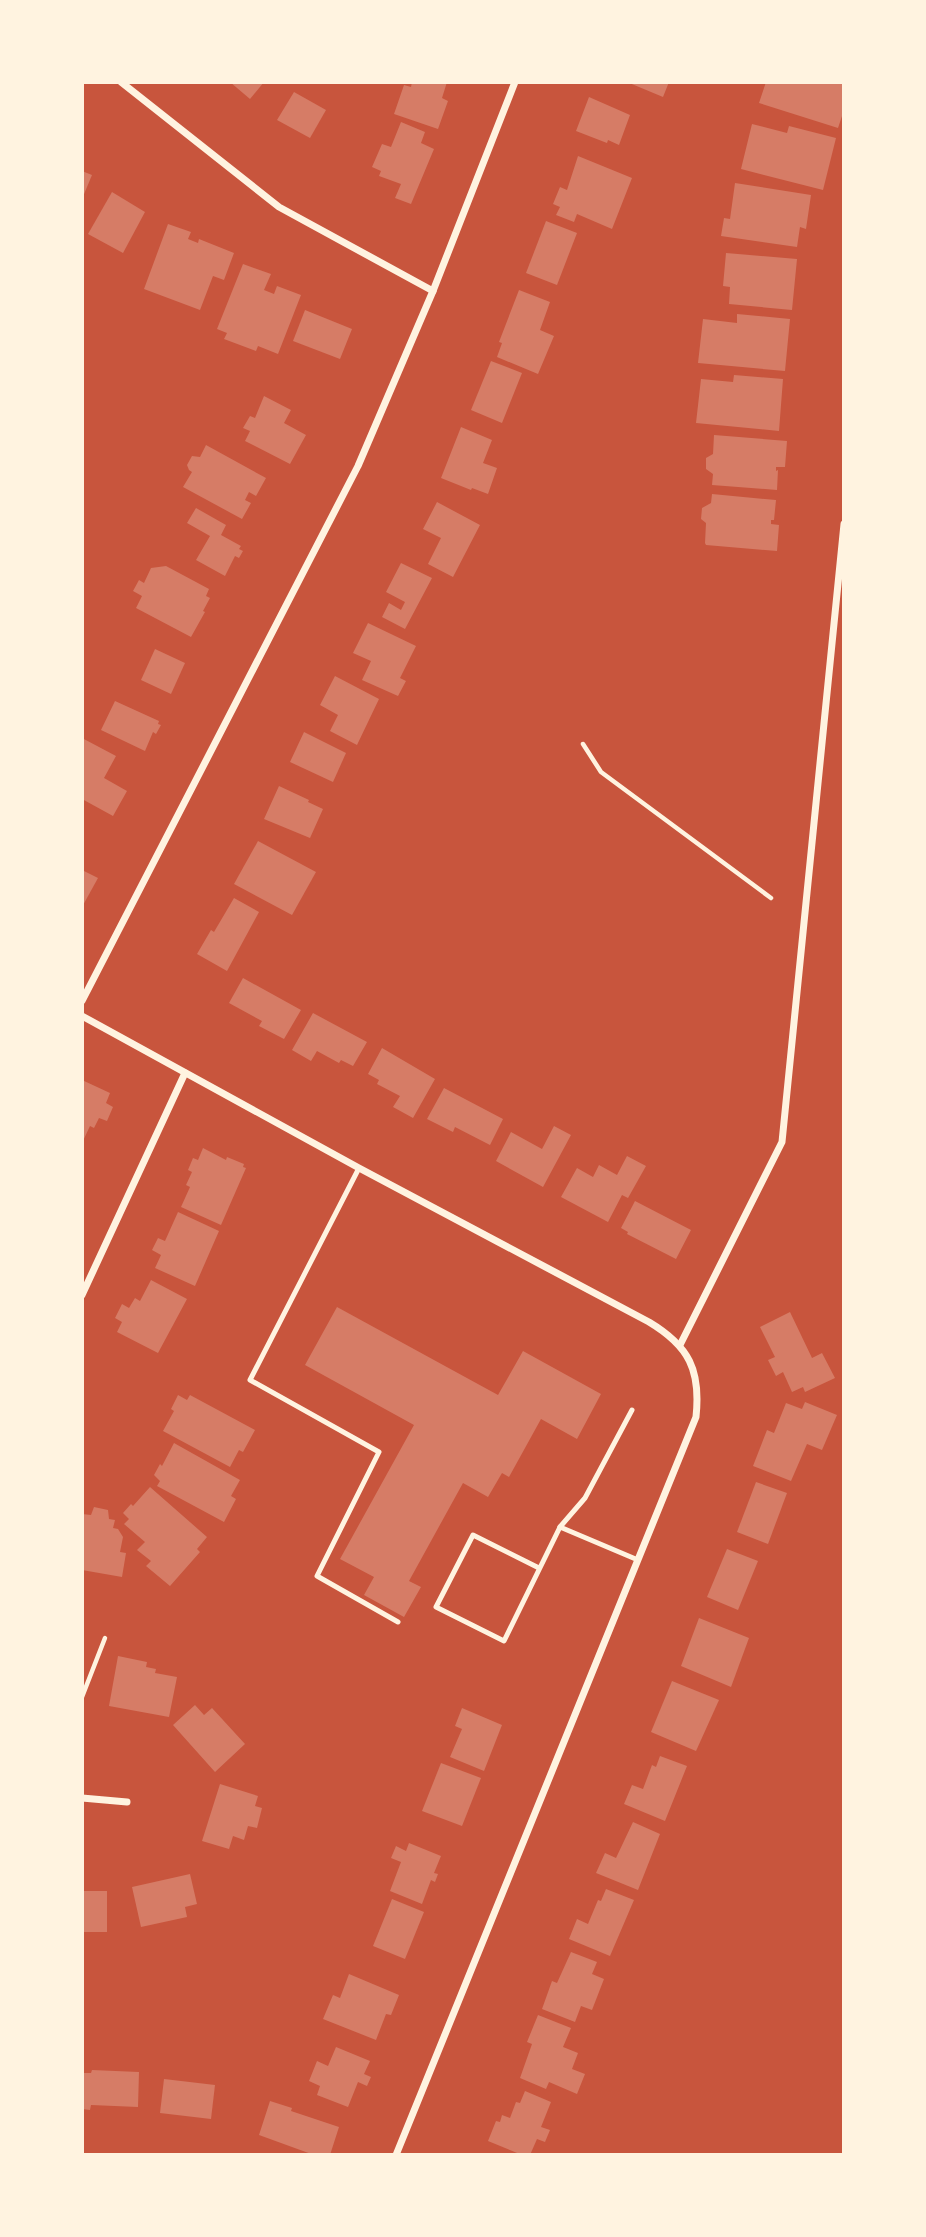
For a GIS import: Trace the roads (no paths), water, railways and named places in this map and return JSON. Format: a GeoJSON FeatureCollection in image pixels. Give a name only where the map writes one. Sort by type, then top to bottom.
{"type":"FeatureCollection","features":[{"type":"Feature","properties":{"kind":"street"},"geometry":{"type":"LineString","coordinates":[[121,82],[279,207],[433,291]]}},
{"type":"Feature","properties":{"kind":"street"},"geometry":{"type":"LineString","coordinates":[[82,1001],[358,466],[433,291],[515,82]]}},
{"type":"Feature","properties":{"kind":"street"},"geometry":{"type":"LineString","coordinates":[[680,1345],[782,1142],[844,524]]}},
{"type":"Feature","properties":{"kind":"street"},"geometry":{"type":"LineString","coordinates":[[82,1016],[359,1168],[649,1321],[680,1345],[694,1367],[698,1394],[696,1417],[396,2155]]}},
{"type":"Feature","properties":{"kind":"street"},"geometry":{"type":"LineString","coordinates":[[82,1295],[185,1073]]}},
{"type":"Feature","properties":{"kind":"street"},"geometry":{"type":"LineString","coordinates":[[82,1798],[127,1802]]}},
{"type":"Feature","properties":{"kind":"lane"},"geometry":{"type":"LineString","coordinates":[[359,1168],[250,1380],[379,1452],[317,1576],[398,1622]]}},
{"type":"Feature","properties":{"kind":"lane"},"geometry":{"type":"LineString","coordinates":[[539,1568],[473,1535],[436,1607],[504,1641],[560,1527],[585,1498],[632,1410]]}},
{"type":"Feature","properties":{"kind":"lane"},"geometry":{"type":"LineString","coordinates":[[560,1527],[638,1560]]}}]}
